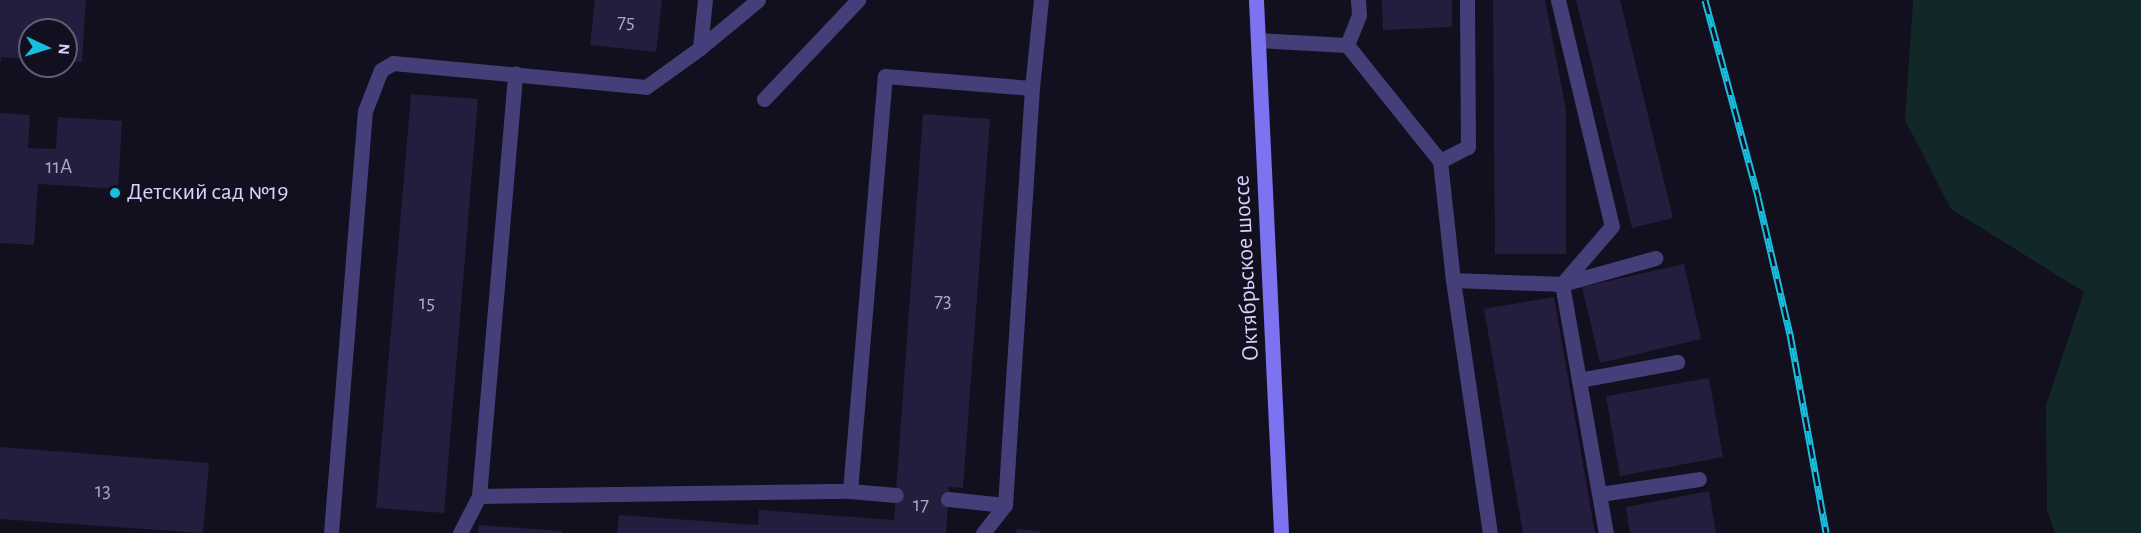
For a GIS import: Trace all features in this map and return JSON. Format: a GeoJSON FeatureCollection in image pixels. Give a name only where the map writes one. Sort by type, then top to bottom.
{"type":"FeatureCollection","features":[{"type":"Feature","properties":{"kind":"main road","name":"Октябрьское шоссе"},"geometry":{"type":"LineString","coordinates":[[1256,0],[1281,533]]}},
{"type":"Feature","properties":{"kind":"lane"},"geometry":{"type":"LineString","coordinates":[[700,48],[705,0]]}},
{"type":"Feature","properties":{"kind":"lane"},"geometry":{"type":"LineString","coordinates":[[331,533],[365,111],[381,70],[393,63],[646,87],[700,48],[758,0]]}},
{"type":"Feature","properties":{"kind":"lane"},"geometry":{"type":"LineString","coordinates":[[764,99],[858,0]]}},
{"type":"Feature","properties":{"kind":"lane"},"geometry":{"type":"LineString","coordinates":[[983,533],[1005,505],[1032,88],[1041,0]]}},
{"type":"Feature","properties":{"kind":"lane"},"geometry":{"type":"LineString","coordinates":[[1347,45],[1359,15],[1358,0]]}},
{"type":"Feature","properties":{"kind":"lane"},"geometry":{"type":"LineString","coordinates":[[1440,161],[1468,147],[1467,0]]}},
{"type":"Feature","properties":{"kind":"lane"},"geometry":{"type":"LineString","coordinates":[[1558,0],[1612,226],[1562,284]]}},
{"type":"Feature","properties":{"kind":"lane"},"geometry":{"type":"LineString","coordinates":[[1258,40],[1347,45],[1440,161],[1453,280],[1490,533]]}},
{"type":"Feature","properties":{"kind":"lane"},"geometry":{"type":"LineString","coordinates":[[460,533],[479,496],[515,74]]}},
{"type":"Feature","properties":{"kind":"lane"},"geometry":{"type":"LineString","coordinates":[[850,491],[885,76],[1032,88]]}},
{"type":"Feature","properties":{"kind":"lane"},"geometry":{"type":"LineString","coordinates":[[1453,280],[1562,284],[1655,258]]}},
{"type":"Feature","properties":{"kind":"lane"},"geometry":{"type":"LineString","coordinates":[[1562,284],[1606,533]]}},
{"type":"Feature","properties":{"kind":"lane"},"geometry":{"type":"LineString","coordinates":[[1579,380],[1677,362]]}},
{"type":"Feature","properties":{"kind":"lane"},"geometry":{"type":"LineString","coordinates":[[1600,494],[1699,479]]}},
{"type":"Feature","properties":{"kind":"lane"},"geometry":{"type":"LineString","coordinates":[[479,496],[850,491],[896,495]]}},
{"type":"Feature","properties":{"kind":"lane"},"geometry":{"type":"LineString","coordinates":[[948,499],[1005,505]]}},
{"type":"Feature","properties":{"kind":"green space"},"geometry":{"type":"Polygon","coordinates":[[[1913,0],[2141,0],[2141,533],[2055,533],[2047,510],[2046,405],[2084,292],[1951,209],[1905,120],[1913,0]]]}},
{"type":"Feature","properties":{"kind":"building"},"geometry":{"type":"Polygon","coordinates":[[[0,0],[86,0],[82,62],[78,62],[78,18],[18,18],[18,58],[2,57],[0,63],[0,0]]]}},
{"type":"Feature","properties":{"kind":"building"},"geometry":{"type":"Polygon","coordinates":[[[595,0],[662,0],[656,52],[590,45],[595,0]]]}},
{"type":"Feature","properties":{"kind":"building"},"geometry":{"type":"Polygon","coordinates":[[[1382,0],[1452,0],[1452,27],[1383,30],[1382,0]]]}},
{"type":"Feature","properties":{"kind":"building"},"geometry":{"type":"Polygon","coordinates":[[[1493,0],[1545,0],[1566,110],[1566,254],[1495,254],[1493,0]]]}},
{"type":"Feature","properties":{"kind":"building"},"geometry":{"type":"Polygon","coordinates":[[[1576,0],[1620,0],[1673,218],[1632,228],[1576,0]]]}},
{"type":"Feature","properties":{"kind":"building"},"geometry":{"type":"Polygon","coordinates":[[[411,94],[478,99],[444,513],[376,508],[411,94]]]}},
{"type":"Feature","properties":{"kind":"building"},"geometry":{"type":"Polygon","coordinates":[[[0,113],[30,115],[28,148],[56,149],[58,117],[122,121],[118,189],[38,184],[34,245],[0,243],[0,113]]]}},
{"type":"Feature","properties":{"kind":"building"},"geometry":{"type":"Polygon","coordinates":[[[923,114],[990,119],[963,488],[949,487],[946,533],[617,533],[619,515],[758,525],[759,510],[894,520],[923,114]]]}},
{"type":"Feature","properties":{"kind":"building"},"geometry":{"type":"Polygon","coordinates":[[[1684,264],[1701,339],[1600,363],[1582,287],[1684,264]]]}},
{"type":"Feature","properties":{"kind":"building"},"geometry":{"type":"Polygon","coordinates":[[[1554,297],[1595,533],[1523,533],[1484,309],[1554,297]]]}},
{"type":"Feature","properties":{"kind":"building"},"geometry":{"type":"Polygon","coordinates":[[[1709,378],[1723,457],[1620,476],[1606,396],[1709,378]]]}},
{"type":"Feature","properties":{"kind":"building"},"geometry":{"type":"Polygon","coordinates":[[[0,447],[209,463],[203,533],[0,519],[0,447]]]}},
{"type":"Feature","properties":{"kind":"building"},"geometry":{"type":"Polygon","coordinates":[[[1709,491],[1716,533],[1630,533],[1626,507],[1709,491]]]}},
{"type":"Feature","properties":{"kind":"building"},"geometry":{"type":"Polygon","coordinates":[[[479,525],[562,531],[562,533],[478,533],[479,525]]]}},
{"type":"Feature","properties":{"kind":"building"},"geometry":{"type":"Polygon","coordinates":[[[1017,529],[1040,531],[1040,533],[1016,533],[1017,529]]]}},
{"type":"Feature","properties":{"kind":"railway"},"geometry":{"type":"LineString","coordinates":[[1705,0],[1758,197],[1790,334],[1826,533]]}},
{"type":"Feature","properties":{"kind":"place","name":"Детский сад №19"},"geometry":{"type":"Point","coordinates":[115,193]}}]}
